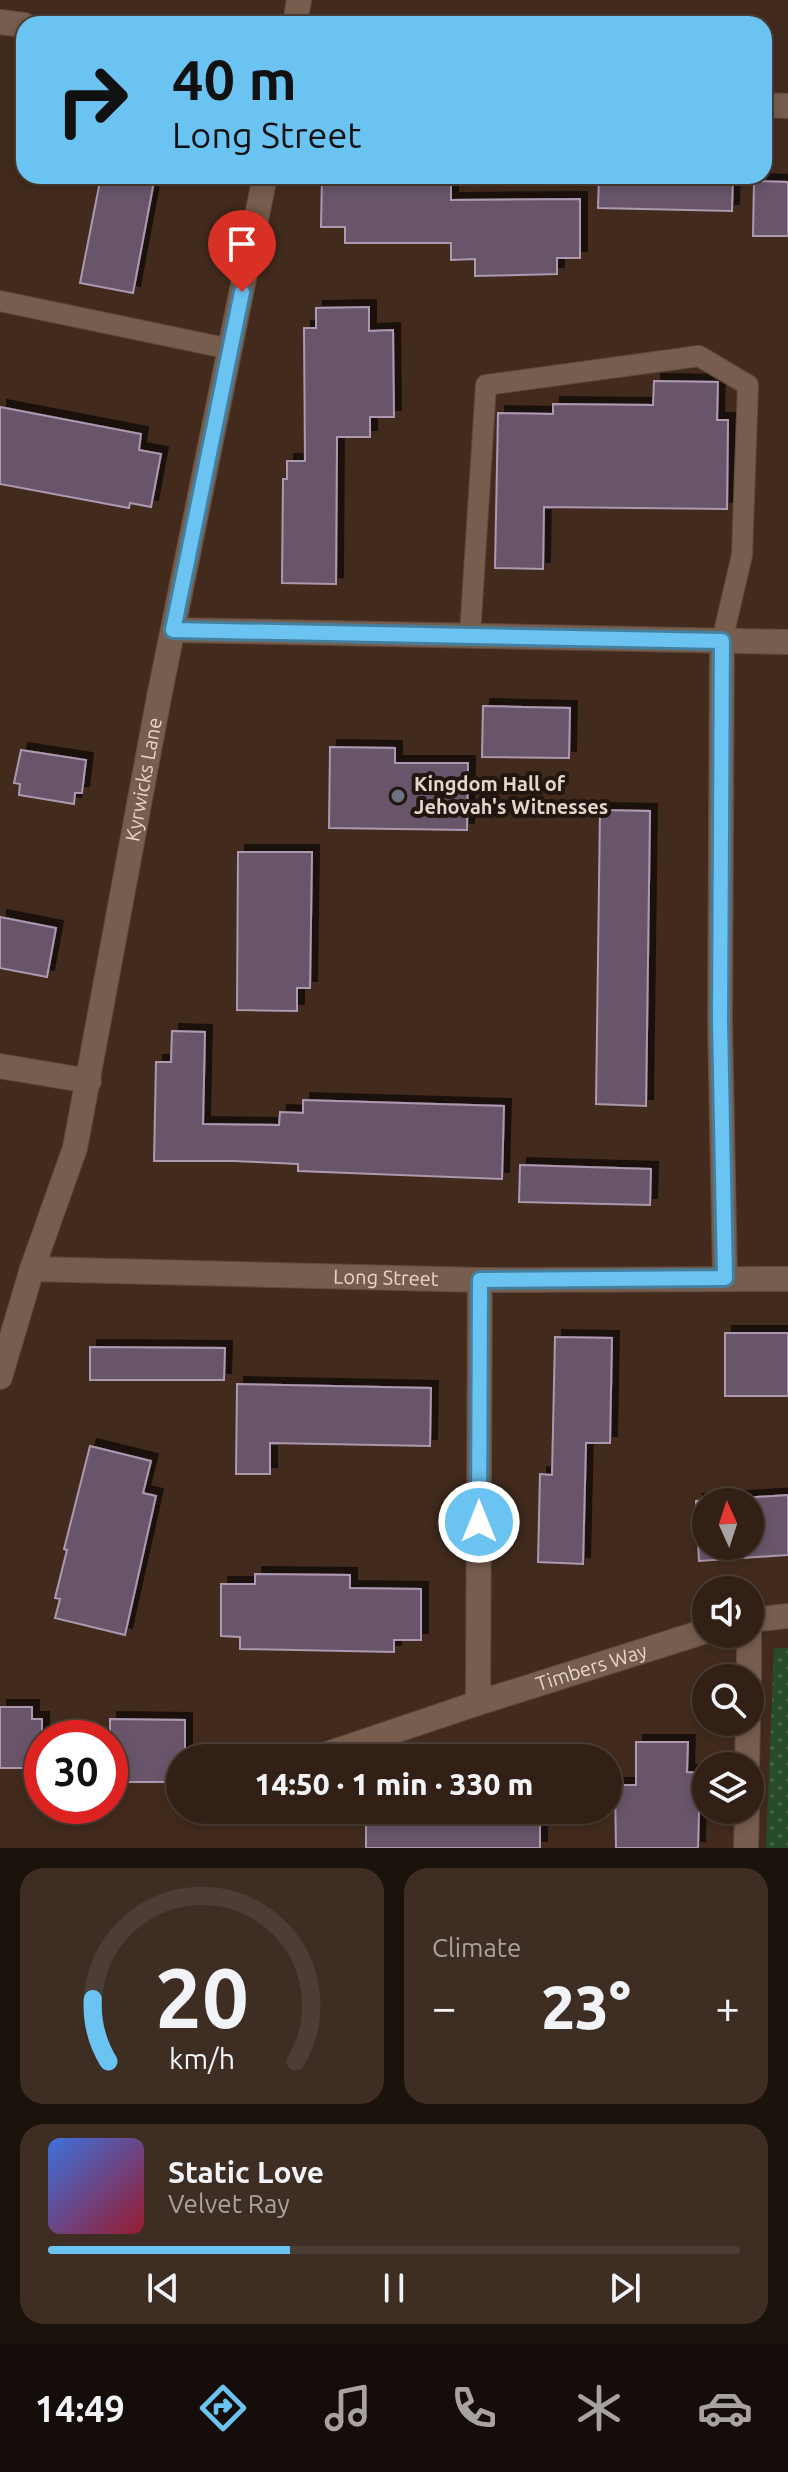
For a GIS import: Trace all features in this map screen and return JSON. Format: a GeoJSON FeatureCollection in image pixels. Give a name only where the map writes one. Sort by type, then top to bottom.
{"type":"FeatureCollection","features":[{"type":"Feature","properties":{"kind":"street","name":"Kyrwicks Lane"},"geometry":{"type":"LineString","coordinates":[[0,1377],[32,1269],[75,1148],[173,630],[263,184]]}},
{"type":"Feature","properties":{"kind":"street"},"geometry":{"type":"LineString","coordinates":[[173,630],[788,642]]}},
{"type":"Feature","properties":{"kind":"street"},"geometry":{"type":"LineString","coordinates":[[722,641],[720,1021],[725,1278]]}},
{"type":"Feature","properties":{"kind":"street"},"geometry":{"type":"LineString","coordinates":[[0,1066],[89,1081]]}},
{"type":"Feature","properties":{"kind":"street","name":"Long Street"},"geometry":{"type":"LineString","coordinates":[[32,1269],[480,1280],[788,1279]]}},
{"type":"Feature","properties":{"kind":"street"},"geometry":{"type":"LineString","coordinates":[[478,1703],[480,1280]]}},
{"type":"Feature","properties":{"kind":"street"},"geometry":{"type":"LineString","coordinates":[[764,1619],[788,1616]]}},
{"type":"Feature","properties":{"kind":"street","name":"Timbers Way"},"geometry":{"type":"LineString","coordinates":[[356,1744],[692,1635]]}},
{"type":"Feature","properties":{"kind":"street"},"geometry":{"type":"LineString","coordinates":[[746,1848],[747,1824]]}},
{"type":"Feature","properties":{"kind":"lane"},"geometry":{"type":"LineString","coordinates":[[0,301],[230,349]]}},
{"type":"Feature","properties":{"kind":"lane"},"geometry":{"type":"LineString","coordinates":[[470,635],[486,385],[699,356],[748,385],[742,555],[722,641]]}},
{"type":"Feature","properties":{"kind":"green space"},"geometry":{"type":"Polygon","coordinates":[[[774,1648],[788,1648],[788,1848],[766,1848],[774,1648]]]}},
{"type":"Feature","properties":{"kind":"building"},"geometry":{"type":"Polygon","coordinates":[[[788,182],[788,236],[753,236],[754,184],[788,182]]]}},
{"type":"Feature","properties":{"kind":"building"},"geometry":{"type":"Polygon","coordinates":[[[99,184],[153,184],[133,293],[80,283],[99,184]]]}},
{"type":"Feature","properties":{"kind":"building"},"geometry":{"type":"Polygon","coordinates":[[[322,184],[451,184],[451,200],[580,199],[580,258],[557,258],[557,274],[475,276],[475,259],[451,260],[451,243],[345,243],[345,227],[321,227],[322,184]]]}},
{"type":"Feature","properties":{"kind":"building"},"geometry":{"type":"Polygon","coordinates":[[[599,184],[733,184],[732,211],[598,208],[599,184]]]}},
{"type":"Feature","properties":{"kind":"building"},"geometry":{"type":"Polygon","coordinates":[[[369,307],[369,331],[393,330],[394,417],[370,417],[370,437],[337,437],[336,584],[282,583],[283,479],[287,479],[287,461],[305,461],[304,328],[316,328],[316,308],[369,307]]]}},
{"type":"Feature","properties":{"kind":"building"},"geometry":{"type":"Polygon","coordinates":[[[654,381],[718,382],[717,420],[728,420],[727,509],[544,507],[543,569],[495,568],[498,413],[553,414],[553,404],[653,405],[654,381]]]}},
{"type":"Feature","properties":{"kind":"building"},"geometry":{"type":"Polygon","coordinates":[[[0,407],[141,434],[139,450],[161,454],[151,507],[130,503],[129,508],[0,484],[0,407]]]}},
{"type":"Feature","properties":{"kind":"building"},"geometry":{"type":"Polygon","coordinates":[[[483,706],[570,708],[569,758],[482,757],[483,706]]]}},
{"type":"Feature","properties":{"kind":"building","name":"Kingdom Hall of Jehovah's Witnesses"},"geometry":{"type":"Polygon","coordinates":[[[330,747],[395,748],[395,763],[468,763],[467,830],[329,828],[330,747]]]}},
{"type":"Feature","properties":{"kind":"building"},"geometry":{"type":"Polygon","coordinates":[[[21,750],[86,760],[82,793],[75,793],[74,804],[19,795],[20,784],[14,783],[21,750]]]}},
{"type":"Feature","properties":{"kind":"building"},"geometry":{"type":"Polygon","coordinates":[[[600,810],[650,811],[646,1106],[596,1104],[600,810]]]}},
{"type":"Feature","properties":{"kind":"building"},"geometry":{"type":"Polygon","coordinates":[[[238,852],[312,852],[310,988],[297,988],[297,1011],[237,1010],[238,852]]]}},
{"type":"Feature","properties":{"kind":"building"},"geometry":{"type":"Polygon","coordinates":[[[0,917],[56,928],[47,977],[0,968],[0,917]]]}},
{"type":"Feature","properties":{"kind":"building"},"geometry":{"type":"Polygon","coordinates":[[[172,1031],[205,1032],[203,1124],[279,1125],[280,1112],[303,1113],[303,1100],[504,1106],[502,1179],[298,1171],[298,1164],[154,1161],[156,1062],[171,1062],[172,1031]]]}},
{"type":"Feature","properties":{"kind":"building"},"geometry":{"type":"Polygon","coordinates":[[[520,1165],[651,1169],[650,1205],[519,1202],[520,1165]]]}},
{"type":"Feature","properties":{"kind":"building"},"geometry":{"type":"Polygon","coordinates":[[[725,1333],[788,1333],[788,1396],[725,1396],[725,1333]]]}},
{"type":"Feature","properties":{"kind":"building"},"geometry":{"type":"Polygon","coordinates":[[[555,1337],[612,1338],[610,1443],[586,1443],[583,1564],[538,1562],[540,1474],[552,1475],[555,1337]]]}},
{"type":"Feature","properties":{"kind":"building"},"geometry":{"type":"Polygon","coordinates":[[[90,1347],[225,1348],[224,1380],[90,1380],[90,1347]]]}},
{"type":"Feature","properties":{"kind":"building"},"geometry":{"type":"Polygon","coordinates":[[[237,1384],[431,1388],[430,1446],[270,1443],[270,1474],[236,1474],[237,1384]]]}},
{"type":"Feature","properties":{"kind":"building"},"geometry":{"type":"Polygon","coordinates":[[[90,1446],[151,1461],[143,1493],[156,1496],[125,1635],[55,1618],[60,1599],[55,1598],[67,1550],[64,1549],[90,1446]]]}},
{"type":"Feature","properties":{"kind":"building"},"geometry":{"type":"Polygon","coordinates":[[[788,1495],[788,1555],[764,1557],[764,1497],[788,1495]]]}},
{"type":"Feature","properties":{"kind":"building"},"geometry":{"type":"Polygon","coordinates":[[[255,1574],[350,1575],[350,1588],[421,1589],[421,1640],[394,1640],[394,1652],[240,1649],[240,1637],[221,1636],[221,1584],[255,1584],[255,1574]]]}},
{"type":"Feature","properties":{"kind":"building"},"geometry":{"type":"Polygon","coordinates":[[[0,1707],[32,1707],[32,1719],[42,1720],[24,1720],[24,1768],[0,1768],[0,1707]]]}},
{"type":"Feature","properties":{"kind":"building"},"geometry":{"type":"Polygon","coordinates":[[[110,1719],[185,1720],[185,1744],[166,1744],[166,1782],[128,1782],[128,1720],[110,1719]]]}},
{"type":"Feature","properties":{"kind":"building"},"geometry":{"type":"Polygon","coordinates":[[[636,1742],[688,1742],[687,1772],[692,1772],[692,1824],[699,1824],[698,1848],[616,1848],[616,1824],[622,1824],[622,1785],[636,1785],[636,1742]]]}},
{"type":"Feature","properties":{"kind":"building"},"geometry":{"type":"Polygon","coordinates":[[[366,1824],[540,1824],[540,1848],[366,1848],[366,1824]]]}},
{"type":"Feature","properties":{"kind":"place","name":"Kingdom Hall of Jehovah's Witnesses"},"geometry":{"type":"Point","coordinates":[398,796]}},
{"type":"Feature","properties":{"kind":"route"},"geometry":{"type":"LineString","coordinates":[[242,292],[173,630],[722,641],[720,1021],[725,1278],[480,1280],[479,1522]]}}]}
